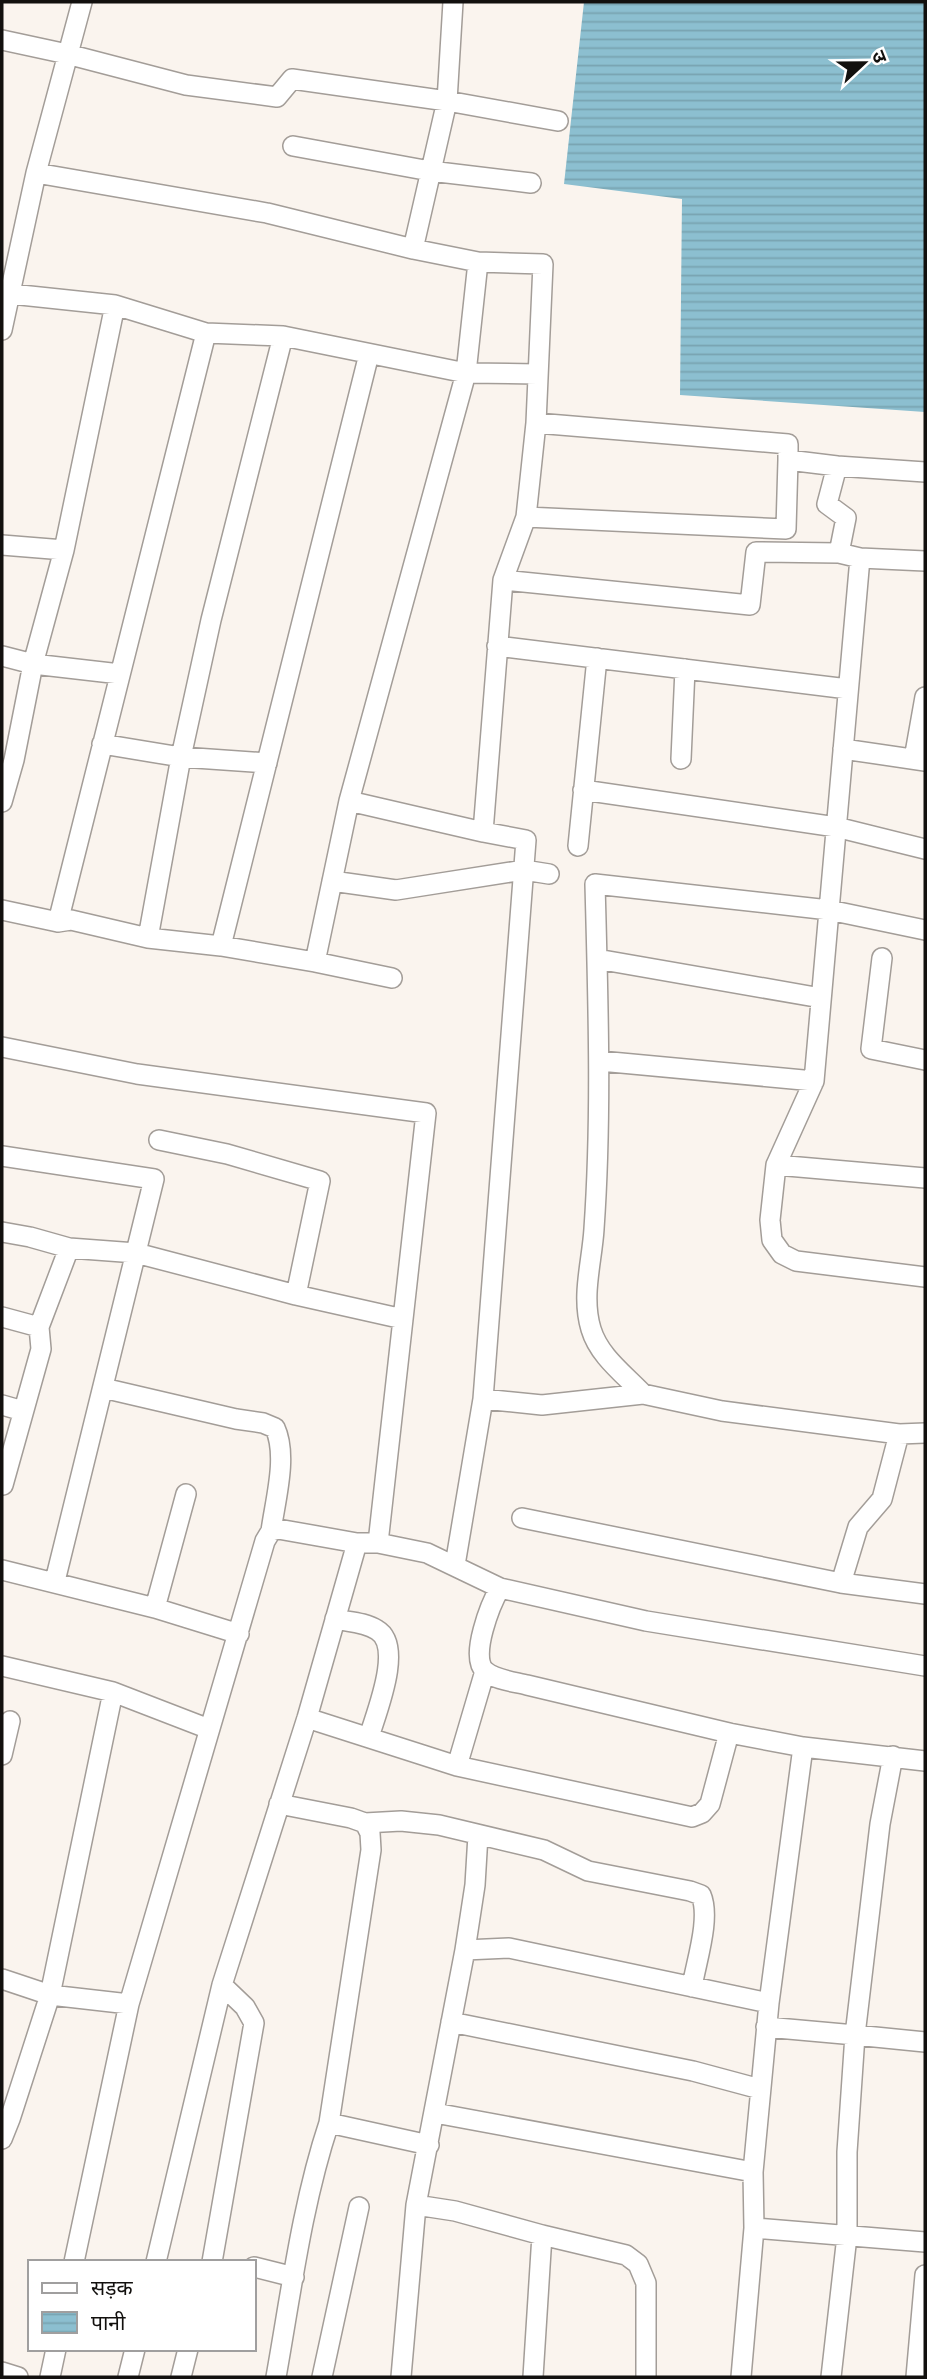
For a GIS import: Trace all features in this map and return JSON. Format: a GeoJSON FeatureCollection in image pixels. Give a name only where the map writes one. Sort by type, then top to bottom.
{"type":"FeatureCollection","features":[{"type":"Feature","properties":{"kind":"street"},"geometry":{"type":"LineString","coordinates":[[2,330],[36,173],[82,2]]}},
{"type":"Feature","properties":{"kind":"street"},"geometry":{"type":"LineString","coordinates":[[413,249],[447,101],[453,2]]}},
{"type":"Feature","properties":{"kind":"street"},"geometry":{"type":"LineString","coordinates":[[2,40],[186,85],[277,96],[292,79],[447,101],[558,121]]}},
{"type":"Feature","properties":{"kind":"street"},"geometry":{"type":"LineString","coordinates":[[293,146],[430,171],[531,183]]}},
{"type":"Feature","properties":{"kind":"street"},"geometry":{"type":"LineString","coordinates":[[36,173],[267,214],[478,262],[543,264],[536,423],[526,517],[503,579],[483,832]]}},
{"type":"Feature","properties":{"kind":"street"},"geometry":{"type":"LineString","coordinates":[[315,962],[349,801],[467,373],[478,262]]}},
{"type":"Feature","properties":{"kind":"street"},"geometry":{"type":"LineString","coordinates":[[11,293],[115,305],[206,333],[283,336],[467,373],[537,374]]}},
{"type":"Feature","properties":{"kind":"street"},"geometry":{"type":"LineString","coordinates":[[2,802],[14,760],[33,664],[64,550],[115,305]]}},
{"type":"Feature","properties":{"kind":"street"},"geometry":{"type":"LineString","coordinates":[[58,922],[206,333]]}},
{"type":"Feature","properties":{"kind":"street"},"geometry":{"type":"LineString","coordinates":[[148,938],[181,757],[211,620],[283,336]]}},
{"type":"Feature","properties":{"kind":"street"},"geometry":{"type":"LineString","coordinates":[[221,946],[369,354]]}},
{"type":"Feature","properties":{"kind":"street"},"geometry":{"type":"LineString","coordinates":[[526,517],[786,529],[788,444],[536,423]]}},
{"type":"Feature","properties":{"kind":"street"},"geometry":{"type":"LineString","coordinates":[[788,460],[925,472]]}},
{"type":"Feature","properties":{"kind":"street"},"geometry":{"type":"LineString","coordinates":[[837,466],[827,503],[846,518],[839,553]]}},
{"type":"Feature","properties":{"kind":"street"},"geometry":{"type":"LineString","coordinates":[[2,545],[64,550]]}},
{"type":"Feature","properties":{"kind":"street"},"geometry":{"type":"LineString","coordinates":[[503,579],[750,605],[756,552],[839,553],[860,558],[925,561]]}},
{"type":"Feature","properties":{"kind":"street"},"geometry":{"type":"LineString","coordinates":[[860,558],[814,1081],[776,1165],[770,1220],[772,1240],[782,1254],[796,1261],[925,1277]]}},
{"type":"Feature","properties":{"kind":"street"},"geometry":{"type":"LineString","coordinates":[[497,646],[848,689]]}},
{"type":"Feature","properties":{"kind":"street"},"geometry":{"type":"LineString","coordinates":[[2,656],[33,664],[120,674]]}},
{"type":"Feature","properties":{"kind":"street"},"geometry":{"type":"LineString","coordinates":[[578,846],[597,658]]}},
{"type":"Feature","properties":{"kind":"street"},"geometry":{"type":"LineString","coordinates":[[681,760],[685,669]]}},
{"type":"Feature","properties":{"kind":"street"},"geometry":{"type":"LineString","coordinates":[[843,749],[919,760],[925,697]]}},
{"type":"Feature","properties":{"kind":"street"},"geometry":{"type":"LineString","coordinates":[[102,744],[181,757],[267,763]]}},
{"type":"Feature","properties":{"kind":"street"},"geometry":{"type":"LineString","coordinates":[[583,790],[836,827],[925,849]]}},
{"type":"Feature","properties":{"kind":"street"},"geometry":{"type":"LineString","coordinates":[[349,801],[526,840],[483,1399],[455,1566]]}},
{"type":"Feature","properties":{"kind":"street"},"geometry":{"type":"LineString","coordinates":[[332,881],[396,890],[524,870],[549,874]]}},
{"type":"Feature","properties":{"kind":"street"},"geometry":{"type":"LineString","coordinates":[[643,1394],[598,1348],[590,1328],[586,1300],[594,1229],[600,1061],[595,884],[829,910],[925,930]]}},
{"type":"Feature","properties":{"kind":"street"},"geometry":{"type":"LineString","coordinates":[[2,910],[58,922],[71,920],[148,938],[221,946],[315,962],[392,978]]}},
{"type":"Feature","properties":{"kind":"street"},"geometry":{"type":"LineString","coordinates":[[882,958],[871,1049],[925,1060]]}},
{"type":"Feature","properties":{"kind":"street"},"geometry":{"type":"LineString","coordinates":[[597,959],[821,998]]}},
{"type":"Feature","properties":{"kind":"street"},"geometry":{"type":"LineString","coordinates":[[2,1047],[137,1074],[426,1113],[379,1543]]}},
{"type":"Feature","properties":{"kind":"street"},"geometry":{"type":"LineString","coordinates":[[600,1061],[814,1081]]}},
{"type":"Feature","properties":{"kind":"street"},"geometry":{"type":"LineString","coordinates":[[159,1140],[226,1154],[320,1181],[296,1295]]}},
{"type":"Feature","properties":{"kind":"street"},"geometry":{"type":"LineString","coordinates":[[2,1156],[154,1179],[55,1581]]}},
{"type":"Feature","properties":{"kind":"street"},"geometry":{"type":"LineString","coordinates":[[776,1165],[925,1178]]}},
{"type":"Feature","properties":{"kind":"street"},"geometry":{"type":"LineString","coordinates":[[2,1232],[69,1248],[136,1253],[296,1295],[403,1319]]}},
{"type":"Feature","properties":{"kind":"street"},"geometry":{"type":"LineString","coordinates":[[2,1486],[41,1349],[40,1327],[69,1248]]}},
{"type":"Feature","properties":{"kind":"street"},"geometry":{"type":"LineString","coordinates":[[2,1317],[40,1327]]}},
{"type":"Feature","properties":{"kind":"street"},"geometry":{"type":"LineString","coordinates":[[74,2260],[129,2004],[265,1541],[271,1531],[281,1454],[275,1428],[263,1423],[103,1388]]}},
{"type":"Feature","properties":{"kind":"street"},"geometry":{"type":"LineString","coordinates":[[483,1399],[542,1405],[643,1394],[722,1411],[899,1434],[925,1433]]}},
{"type":"Feature","properties":{"kind":"street"},"geometry":{"type":"LineString","coordinates":[[2,1405],[23,1411]]}},
{"type":"Feature","properties":{"kind":"street"},"geometry":{"type":"LineString","coordinates":[[841,1583],[858,1527],[882,1499],[899,1434]]}},
{"type":"Feature","properties":{"kind":"street"},"geometry":{"type":"LineString","coordinates":[[155,1608],[186,1494]]}},
{"type":"Feature","properties":{"kind":"street"},"geometry":{"type":"LineString","coordinates":[[522,1518],[841,1583],[925,1594]]}},
{"type":"Feature","properties":{"kind":"street"},"geometry":{"type":"LineString","coordinates":[[271,1531],[278,1529],[356,1543],[379,1543],[427,1553],[499,1588],[646,1621],[925,1666]]}},
{"type":"Feature","properties":{"kind":"street"},"geometry":{"type":"LineString","coordinates":[[156,2260],[222,1984],[307,1718],[356,1543]]}},
{"type":"Feature","properties":{"kind":"street"},"geometry":{"type":"LineString","coordinates":[[2,1570],[155,1608],[239,1634]]}},
{"type":"Feature","properties":{"kind":"street"},"geometry":{"type":"LineString","coordinates":[[499,1588],[488,1609],[482,1636],[480,1663],[485,1671],[517,1683],[729,1733],[803,1747],[925,1760]]}},
{"type":"Feature","properties":{"kind":"street"},"geometry":{"type":"LineString","coordinates":[[335,1619],[366,1625],[379,1631],[386,1639],[388,1670],[369,1737]]}},
{"type":"Feature","properties":{"kind":"street"},"geometry":{"type":"LineString","coordinates":[[2,1666],[113,1692],[209,1729]]}},
{"type":"Feature","properties":{"kind":"street"},"geometry":{"type":"LineString","coordinates":[[457,1766],[485,1671]]}},
{"type":"Feature","properties":{"kind":"street"},"geometry":{"type":"LineString","coordinates":[[2,2139],[50,1995],[113,1692]]}},
{"type":"Feature","properties":{"kind":"street"},"geometry":{"type":"LineString","coordinates":[[307,1718],[457,1766],[692,1817],[702,1813],[710,1804],[729,1733]]}},
{"type":"Feature","properties":{"kind":"street"},"geometry":{"type":"LineString","coordinates":[[2,1755],[10,1721]]}},
{"type":"Feature","properties":{"kind":"street"},"geometry":{"type":"LineString","coordinates":[[741,2377],[754,2228],[753,2172],[768,2003],[803,1747]]}},
{"type":"Feature","properties":{"kind":"street"},"geometry":{"type":"LineString","coordinates":[[831,2377],[847,2236],[847,2152],[855,2035],[880,1824],[893,1756]]}},
{"type":"Feature","properties":{"kind":"street"},"geometry":{"type":"LineString","coordinates":[[279,1804],[365,1823],[401,1821],[439,1825],[544,1850],[588,1871],[701,1895],[705,1903],[704,1918],[692,1987]]}},
{"type":"Feature","properties":{"kind":"street"},"geometry":{"type":"LineString","coordinates":[[276,2377],[320,2150],[329,2123],[371,1850],[370,1833],[365,1823]]}},
{"type":"Feature","properties":{"kind":"street"},"geometry":{"type":"LineString","coordinates":[[401,2377],[416,2204],[465,1950],[475,1885],[478,1836]]}},
{"type":"Feature","properties":{"kind":"street"},"geometry":{"type":"LineString","coordinates":[[465,1950],[509,1948],[768,2003]]}},
{"type":"Feature","properties":{"kind":"street"},"geometry":{"type":"LineString","coordinates":[[2,1979],[50,1995],[129,2004]]}},
{"type":"Feature","properties":{"kind":"street"},"geometry":{"type":"LineString","coordinates":[[219,2260],[254,2023],[245,2007],[222,1984]]}},
{"type":"Feature","properties":{"kind":"street"},"geometry":{"type":"LineString","coordinates":[[451,2022],[693,2071],[760,2089]]}},
{"type":"Feature","properties":{"kind":"street"},"geometry":{"type":"LineString","coordinates":[[766,2027],[925,2042]]}},
{"type":"Feature","properties":{"kind":"street"},"geometry":{"type":"LineString","coordinates":[[435,2113],[753,2172]]}},
{"type":"Feature","properties":{"kind":"street"},"geometry":{"type":"LineString","coordinates":[[329,2123],[429,2145]]}},
{"type":"Feature","properties":{"kind":"street"},"geometry":{"type":"LineString","coordinates":[[416,2204],[455,2211],[626,2255],[638,2264],[646,2283],[646,2377]]}},
{"type":"Feature","properties":{"kind":"street"},"geometry":{"type":"LineString","coordinates":[[322,2377],[359,2207]]}},
{"type":"Feature","properties":{"kind":"street"},"geometry":{"type":"LineString","coordinates":[[754,2228],[925,2242]]}},
{"type":"Feature","properties":{"kind":"street"},"geometry":{"type":"LineString","coordinates":[[533,2377],[542,2235]]}},
{"type":"Feature","properties":{"kind":"street"},"geometry":{"type":"LineString","coordinates":[[256,2268],[294,2277]]}},
{"type":"Feature","properties":{"kind":"street"},"geometry":{"type":"LineString","coordinates":[[916,2377],[925,2276]]}},
{"type":"Feature","properties":{"kind":"street"},"geometry":{"type":"LineString","coordinates":[[50,2377],[56,2351]]}},
{"type":"Feature","properties":{"kind":"street"},"geometry":{"type":"LineString","coordinates":[[128,2377],[134,2351]]}},
{"type":"Feature","properties":{"kind":"street"},"geometry":{"type":"LineString","coordinates":[[181,2377],[188,2351]]}},
{"type":"Feature","properties":{"kind":"street"},"geometry":{"type":"LineString","coordinates":[[2,2372],[18,2377]]}},
{"type":"Feature","properties":{"kind":"water"},"geometry":{"type":"Polygon","coordinates":[[[584,2],[925,2],[925,412],[680,395],[682,199],[564,184],[584,2]]]}}]}
